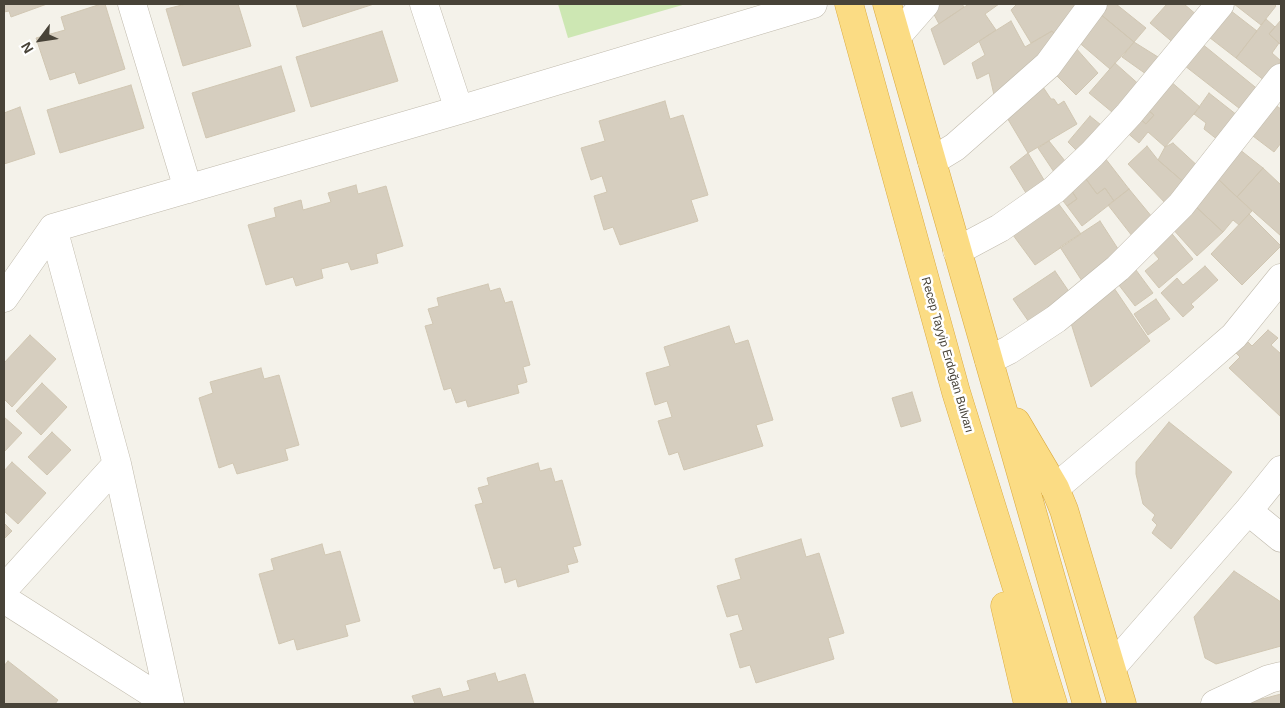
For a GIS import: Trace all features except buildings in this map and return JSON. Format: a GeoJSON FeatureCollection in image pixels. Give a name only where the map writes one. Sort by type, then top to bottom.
{"type":"FeatureCollection","features":[{"type":"Feature","properties":{"kind":"highway","name":"Recep Tayyip Erdoğan Bulvarı"},"geometry":{"type":"LineString","coordinates":[[849,4],[956,392],[1053,704]]}},
{"type":"Feature","properties":{"kind":"highway"},"geometry":{"type":"LineString","coordinates":[[888,4],[1087,704]]}},
{"type":"Feature","properties":{"kind":"highway"},"geometry":{"type":"LineString","coordinates":[[956,392],[1028,704]]}},
{"type":"Feature","properties":{"kind":"highway"},"geometry":{"type":"LineString","coordinates":[[998,393],[1055,488],[1064,510],[1122,704]]}},
{"type":"Feature","properties":{"kind":"street"},"geometry":{"type":"LineString","coordinates":[[132,4],[188,189]]}},
{"type":"Feature","properties":{"kind":"street"},"geometry":{"type":"LineString","coordinates":[[424,4],[459,110]]}},
{"type":"Feature","properties":{"kind":"street"},"geometry":{"type":"LineString","coordinates":[[4,298],[53,228],[814,4]]}},
{"type":"Feature","properties":{"kind":"street"},"geometry":{"type":"LineString","coordinates":[[896,36],[925,4]]}},
{"type":"Feature","properties":{"kind":"street"},"geometry":{"type":"LineString","coordinates":[[932,161],[955,147],[1048,64],[1093,4]]}},
{"type":"Feature","properties":{"kind":"street"},"geometry":{"type":"LineString","coordinates":[[957,251],[1000,228],[1054,190],[1092,154],[1129,114],[1220,4]]}},
{"type":"Feature","properties":{"kind":"street"},"geometry":{"type":"LineString","coordinates":[[989,360],[1009,350],[1056,319],[1118,268],[1181,205],[1281,78]]}},
{"type":"Feature","properties":{"kind":"street"},"geometry":{"type":"LineString","coordinates":[[53,228],[117,464],[169,704]]}},
{"type":"Feature","properties":{"kind":"street"},"geometry":{"type":"LineString","coordinates":[[1055,488],[1234,336],[1281,278]]}},
{"type":"Feature","properties":{"kind":"street"},"geometry":{"type":"LineString","coordinates":[[4,589],[117,464]]}},
{"type":"Feature","properties":{"kind":"street"},"geometry":{"type":"LineString","coordinates":[[1112,667],[1248,512],[1281,470]]}},
{"type":"Feature","properties":{"kind":"street"},"geometry":{"type":"LineString","coordinates":[[1248,512],[1281,538]]}},
{"type":"Feature","properties":{"kind":"street"},"geometry":{"type":"LineString","coordinates":[[4,599],[169,704]]}},
{"type":"Feature","properties":{"kind":"street"},"geometry":{"type":"LineString","coordinates":[[1215,704],[1269,679],[1281,676]]}},
{"type":"Feature","properties":{"kind":"green space"},"geometry":{"type":"Polygon","coordinates":[[[558,4],[686,4],[568,38],[558,4]]]}}]}
